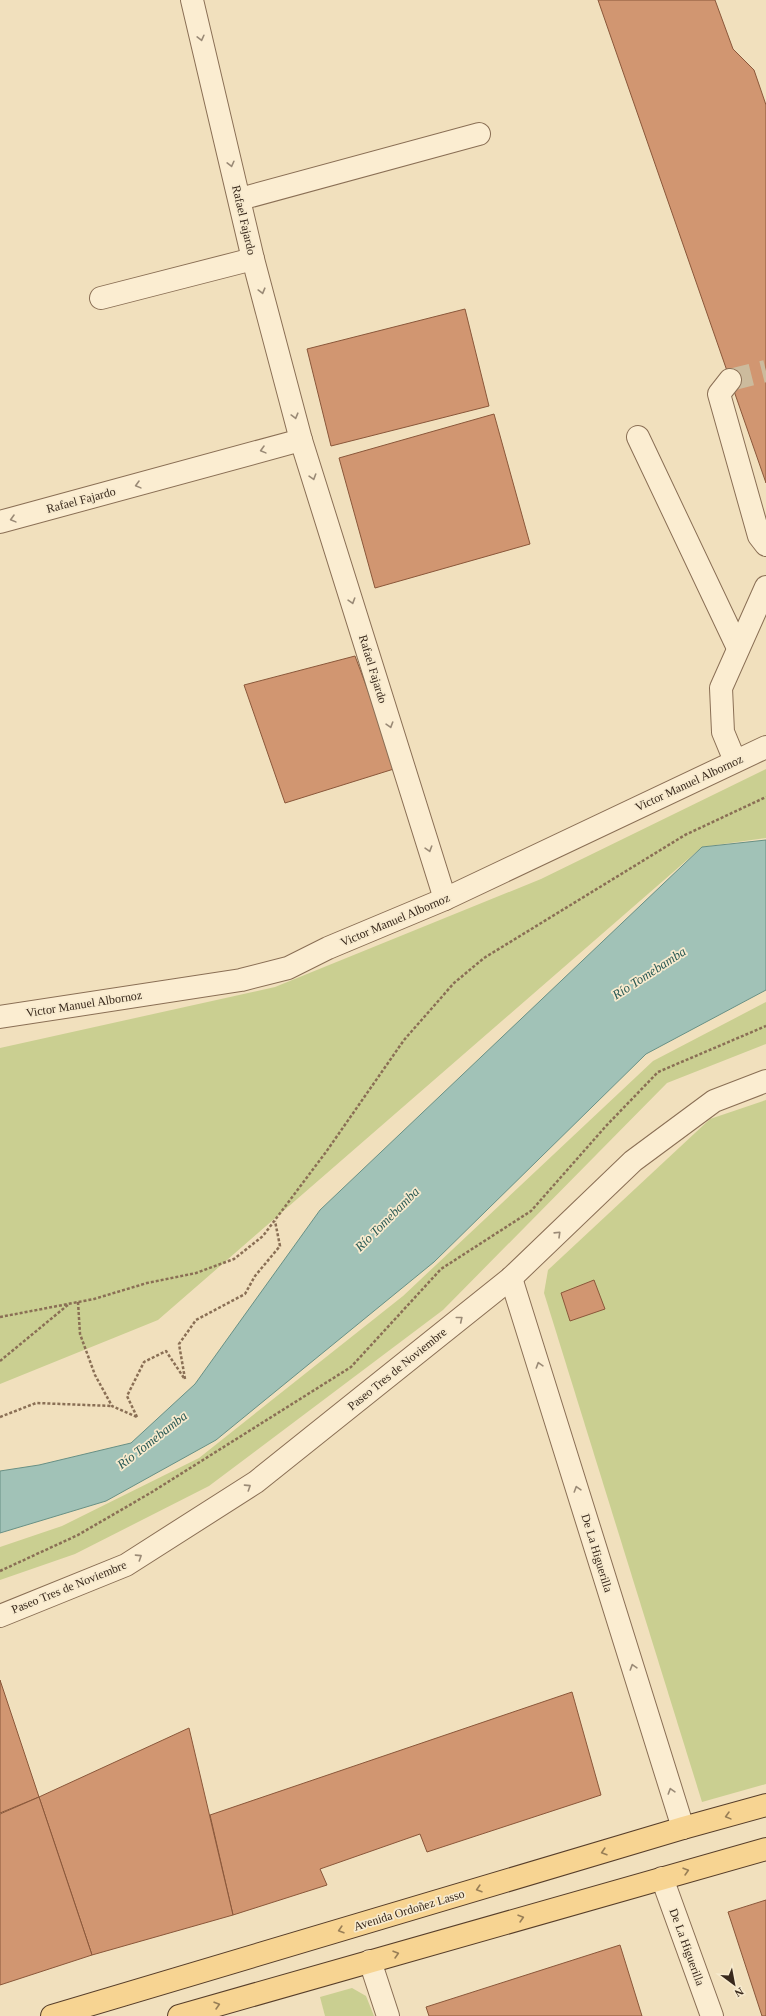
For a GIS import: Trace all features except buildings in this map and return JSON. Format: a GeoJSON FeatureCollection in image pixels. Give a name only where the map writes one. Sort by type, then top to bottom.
{"type":"FeatureCollection","features":[{"type":"Feature","properties":{"kind":"main road","name":"Avenida Ordoñez Lasso"},"geometry":{"type":"LineString","coordinates":[[52,2016],[683,1828],[766,1805]]}},
{"type":"Feature","properties":{"kind":"main road"},"geometry":{"type":"LineString","coordinates":[[179,2016],[766,1849]]}},
{"type":"Feature","properties":{"kind":"street","name":"Rafael Fajardo"},"geometry":{"type":"LineString","coordinates":[[192,0],[253,259],[301,440],[445,899]]}},
{"type":"Feature","properties":{"kind":"street"},"geometry":{"type":"LineString","coordinates":[[240,199],[479,134]]}},
{"type":"Feature","properties":{"kind":"street"},"geometry":{"type":"LineString","coordinates":[[101,298],[253,259]]}},
{"type":"Feature","properties":{"kind":"street"},"geometry":{"type":"LineString","coordinates":[[730,380],[719,394],[759,536],[766,545]]}},
{"type":"Feature","properties":{"kind":"street"},"geometry":{"type":"LineString","coordinates":[[638,437],[738,648]]}},
{"type":"Feature","properties":{"kind":"street","name":"Rafael Fajardo"},"geometry":{"type":"LineString","coordinates":[[0,522],[301,440]]}},
{"type":"Feature","properties":{"kind":"street"},"geometry":{"type":"LineString","coordinates":[[735,761],[723,732],[721,688],[766,587]]}},
{"type":"Feature","properties":{"kind":"street","name":"Victor Manuel Albornoz"},"geometry":{"type":"LineString","coordinates":[[0,1017],[240,980],[288,968],[328,948],[445,899],[766,747]]}},
{"type":"Feature","properties":{"kind":"street","name":"Paseo Tres de Noviembre"},"geometry":{"type":"LineString","coordinates":[[0,1616],[126,1565],[256,1482],[512,1278],[633,1161],[714,1101],[766,1081]]}},
{"type":"Feature","properties":{"kind":"street","name":"De La Higuerilla"},"geometry":{"type":"LineString","coordinates":[[512,1278],[683,1828]]}},
{"type":"Feature","properties":{"kind":"street","name":"De La Higuerilla"},"geometry":{"type":"LineString","coordinates":[[662,1878],[712,2016]]}},
{"type":"Feature","properties":{"kind":"street"},"geometry":{"type":"LineString","coordinates":[[370,1961],[388,2016]]}},
{"type":"Feature","properties":{"kind":"path"},"geometry":{"type":"LineString","coordinates":[[0,1317],[94,1300],[147,1283],[196,1273],[234,1259],[263,1236],[326,1152],[404,1040],[454,983],[484,958],[685,835],[766,797]]}},
{"type":"Feature","properties":{"kind":"path"},"geometry":{"type":"LineString","coordinates":[[0,1572],[92,1527],[158,1488],[351,1367],[441,1269],[531,1211],[606,1126],[658,1072],[766,1026]]}},
{"type":"Feature","properties":{"kind":"path"},"geometry":{"type":"LineString","coordinates":[[0,1417],[36,1403],[112,1406],[137,1417],[127,1396],[144,1362],[166,1351],[184,1379],[179,1344],[196,1320],[245,1294],[255,1276],[280,1246],[274,1221]]}},
{"type":"Feature","properties":{"kind":"path"},"geometry":{"type":"LineString","coordinates":[[78,1302],[80,1334],[95,1375],[112,1406]]}},
{"type":"Feature","properties":{"kind":"path"},"geometry":{"type":"LineString","coordinates":[[0,1361],[69,1304]]}},
{"type":"Feature","properties":{"kind":"green space"},"geometry":{"type":"Polygon","coordinates":[[[766,769],[766,838],[702,847],[158,1320],[0,1384],[0,1048],[275,987],[541,879],[766,769]]]}},
{"type":"Feature","properties":{"kind":"green space"},"geometry":{"type":"Polygon","coordinates":[[[766,1002],[766,1044],[667,1083],[443,1310],[209,1486],[75,1554],[0,1580],[0,1547],[62,1526],[199,1458],[403,1296],[653,1061],[766,1002]]]}},
{"type":"Feature","properties":{"kind":"green space"},"geometry":{"type":"Polygon","coordinates":[[[766,1100],[766,1784],[702,1802],[544,1293],[548,1270],[710,1119],[766,1100]]]}},
{"type":"Feature","properties":{"kind":"green space"},"geometry":{"type":"Polygon","coordinates":[[[352,1988],[366,1996],[374,2016],[325,2016],[320,1997],[352,1988]]]}},
{"type":"Feature","properties":{"kind":"water","name":"Río Tomebamba"},"geometry":{"type":"Polygon","coordinates":[[[766,840],[766,990],[646,1054],[434,1262],[216,1440],[106,1501],[0,1533],[0,1471],[39,1465],[131,1443],[195,1384],[320,1210],[702,847],[766,840]]]}},
{"type":"Feature","properties":{"kind":"tunnel"},"geometry":{"type":"LineString","coordinates":[[730,380],[766,371]]}}]}
